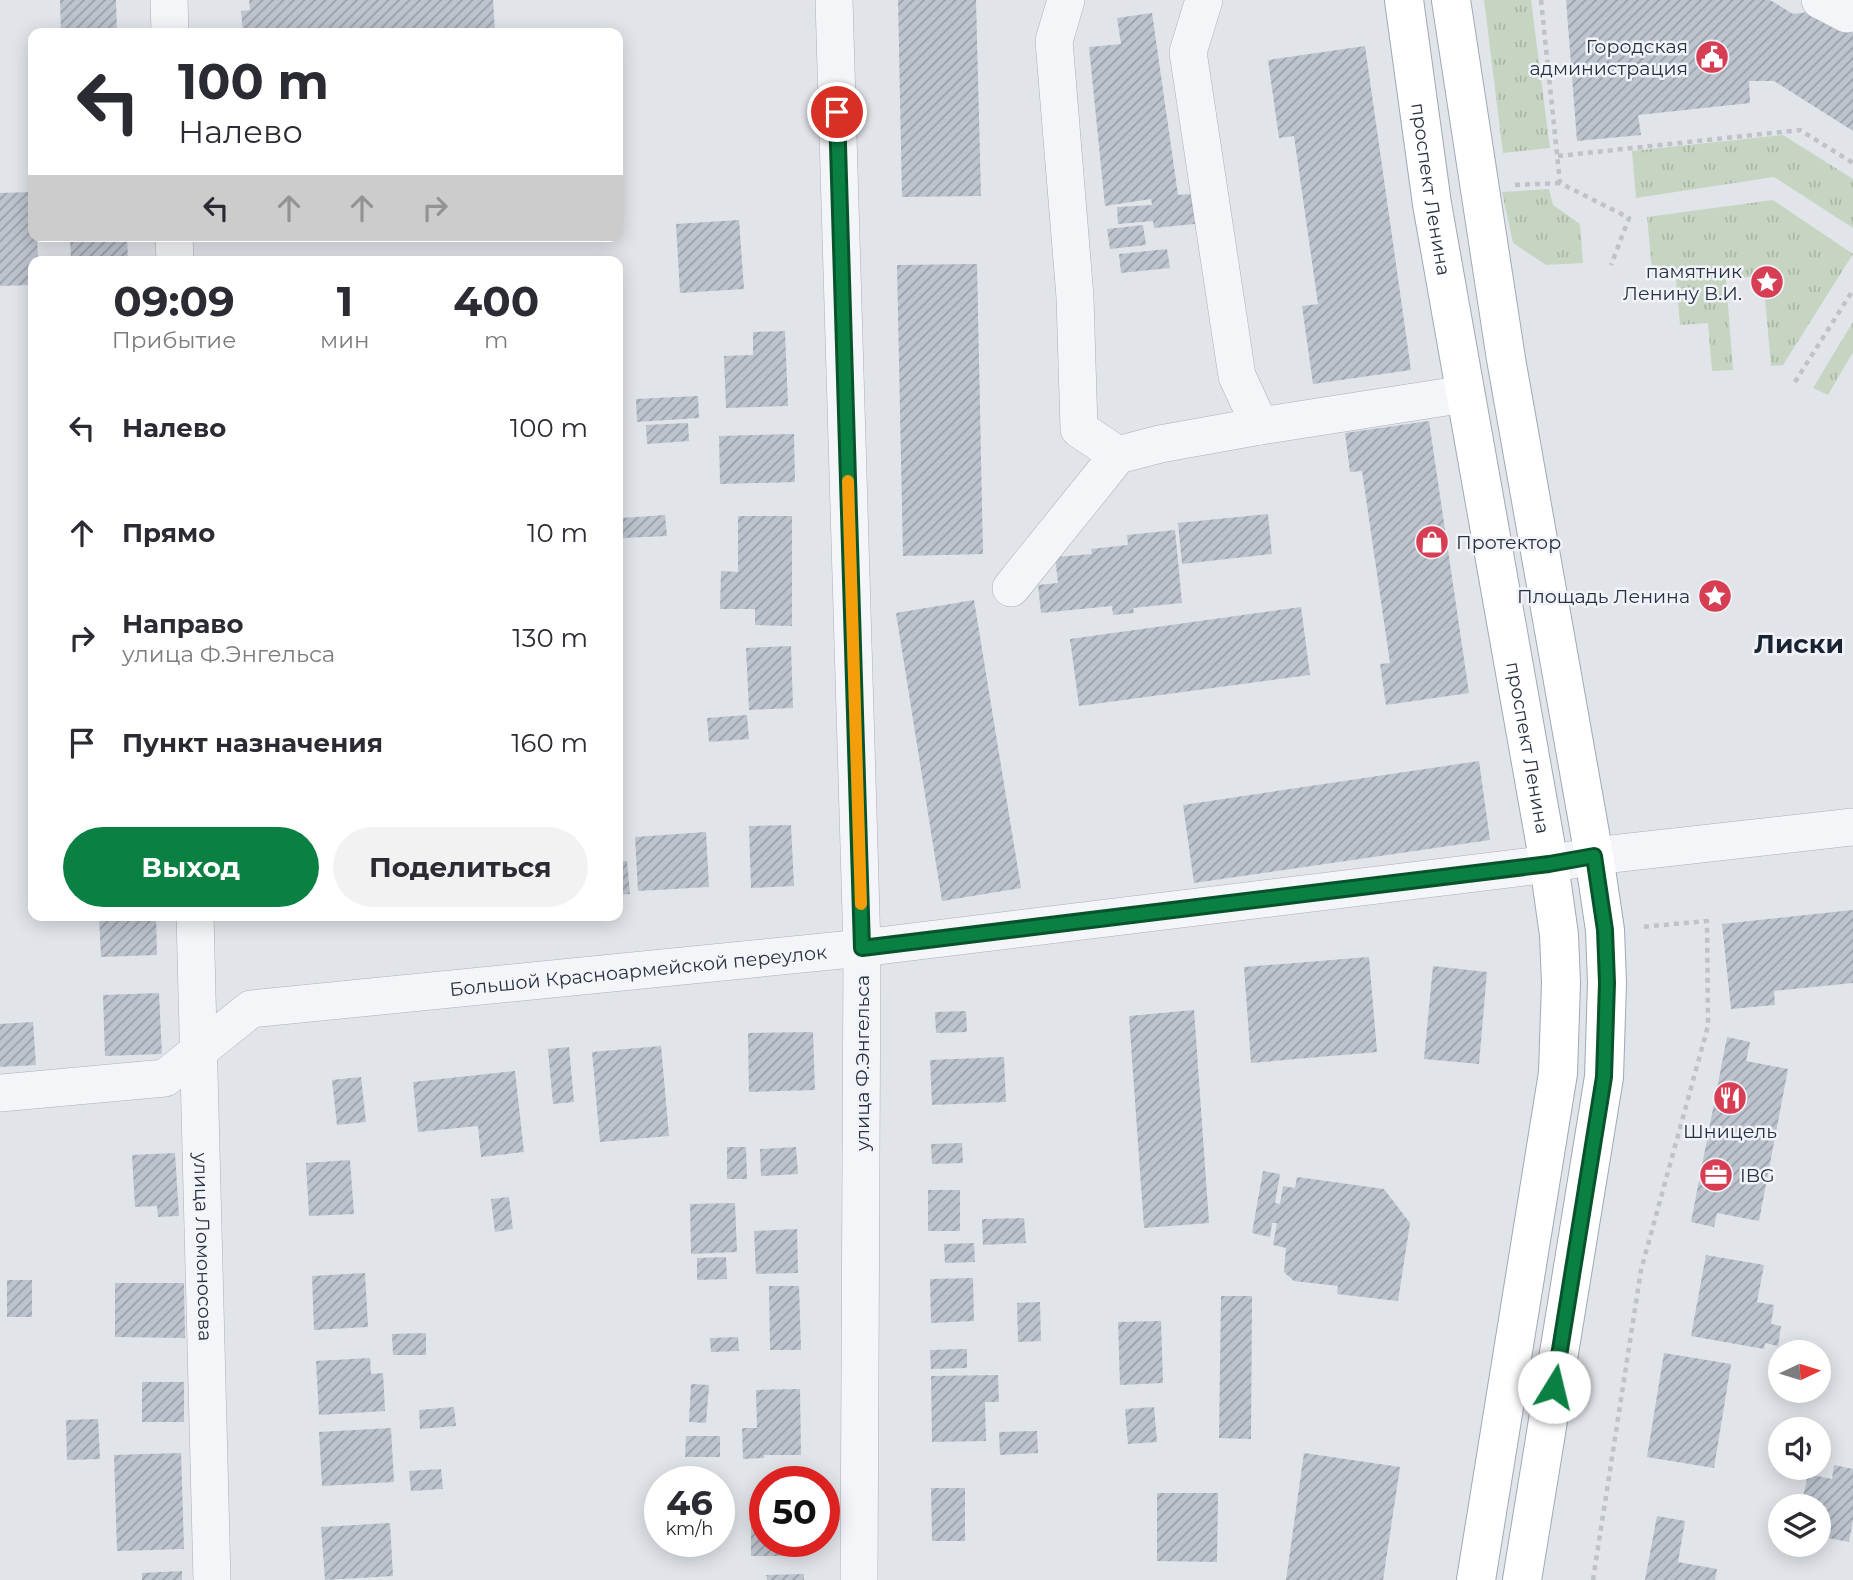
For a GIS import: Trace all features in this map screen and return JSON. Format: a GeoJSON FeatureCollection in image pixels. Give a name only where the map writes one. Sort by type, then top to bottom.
{"type":"FeatureCollection","features":[{"type":"Feature","properties":{"kind":"main road","name":"проспект Ленина"},"geometry":{"type":"LineString","coordinates":[[1404,0],[1432,204],[1549,864],[1559,935],[1561,983],[1558,1073],[1476,1580]]}},
{"type":"Feature","properties":{"kind":"main road"},"geometry":{"type":"LineString","coordinates":[[1451,0],[1506,359],[1605,930],[1607,983],[1604,1077],[1522,1580]]}},
{"type":"Feature","properties":{"kind":"street"},"geometry":{"type":"LineString","coordinates":[[169,0],[170,28]]}},
{"type":"Feature","properties":{"kind":"street","name":"улица Ф.Энгельса"},"geometry":{"type":"LineString","coordinates":[[834,0],[862,948],[859,1580]]}},
{"type":"Feature","properties":{"kind":"street"},"geometry":{"type":"LineString","coordinates":[[1066,0],[1054,41],[1075,297],[1079,429],[1118,455]]}},
{"type":"Feature","properties":{"kind":"street"},"geometry":{"type":"LineString","coordinates":[[1204,0],[1188,52],[1237,376],[1260,426]]}},
{"type":"Feature","properties":{"kind":"street"},"geometry":{"type":"LineString","coordinates":[[1820,0],[1847,15],[1853,4]]}},
{"type":"Feature","properties":{"kind":"street"},"geometry":{"type":"LineString","coordinates":[[1012,587],[1118,455],[1160,444],[1260,426],[1465,394]]}},
{"type":"Feature","properties":{"kind":"street","name":"Большой Красноармейской переулок"},"geometry":{"type":"LineString","coordinates":[[0,1093],[165,1078],[251,1009],[862,948],[1549,864],[1594,856],[1853,827]]}},
{"type":"Feature","properties":{"kind":"street","name":"улица Ломоносова"},"geometry":{"type":"LineString","coordinates":[[195,921],[212,1580]]}},
{"type":"Feature","properties":{"kind":"path"},"geometry":{"type":"LineString","coordinates":[[1541,0],[1560,183],[1629,218],[1611,265]]}},
{"type":"Feature","properties":{"kind":"path"},"geometry":{"type":"LineString","coordinates":[[1558,156],[1800,130],[1853,163]]}},
{"type":"Feature","properties":{"kind":"path"},"geometry":{"type":"LineString","coordinates":[[1795,382],[1853,290]]}},
{"type":"Feature","properties":{"kind":"path"},"geometry":{"type":"LineString","coordinates":[[1593,1580],[1641,1270],[1708,1026],[1707,921],[1605,930]]}},
{"type":"Feature","properties":{"kind":"green space"},"geometry":{"type":"Polygon","coordinates":[[[1484,0],[1531,0],[1550,148],[1503,153],[1484,0]]]}},
{"type":"Feature","properties":{"kind":"green space"},"geometry":{"type":"Polygon","coordinates":[[[1783,135],[1853,179],[1853,228],[1774,177],[1636,198],[1632,151],[1783,135]]]}},
{"type":"Feature","properties":{"kind":"green space"},"geometry":{"type":"Polygon","coordinates":[[[1549,189],[1553,205],[1580,224],[1583,263],[1546,265],[1513,243],[1502,192],[1549,189]]]}},
{"type":"Feature","properties":{"kind":"green space"},"geometry":{"type":"Polygon","coordinates":[[[1773,200],[1853,254],[1783,365],[1771,366],[1763,276],[1726,279],[1733,370],[1712,371],[1708,323],[1680,325],[1676,279],[1653,280],[1647,217],[1773,200]]]}},
{"type":"Feature","properties":{"kind":"green space"},"geometry":{"type":"Polygon","coordinates":[[[1853,322],[1853,352],[1828,395],[1813,388],[1853,322]]]}},
{"type":"Feature","properties":{"kind":"building"},"geometry":{"type":"Polygon","coordinates":[[[60,0],[116,0],[117,28],[61,28],[60,0]]]}},
{"type":"Feature","properties":{"kind":"building"},"geometry":{"type":"Polygon","coordinates":[[[249,0],[493,0],[495,28],[243,28],[241,11],[250,10],[249,0]]]}},
{"type":"Feature","properties":{"kind":"building"},"geometry":{"type":"Polygon","coordinates":[[[898,0],[976,0],[981,196],[902,197],[898,0]]]}},
{"type":"Feature","properties":{"kind":"building","name":"Городская администрация"},"geometry":{"type":"Polygon","coordinates":[[[1566,0],[1770,0],[1793,14],[1817,11],[1853,33],[1853,131],[1774,81],[1749,81],[1750,103],[1638,115],[1641,135],[1577,141],[1566,0]]]}},
{"type":"Feature","properties":{"kind":"building"},"geometry":{"type":"Polygon","coordinates":[[[1152,13],[1178,195],[1192,194],[1195,224],[1154,228],[1153,221],[1118,224],[1117,207],[1152,205],[1151,199],[1105,206],[1089,47],[1121,44],[1117,18],[1152,13]]]}},
{"type":"Feature","properties":{"kind":"building"},"geometry":{"type":"Polygon","coordinates":[[[1365,46],[1411,370],[1313,384],[1302,306],[1318,304],[1294,136],[1279,138],[1268,60],[1365,46]]]}},
{"type":"Feature","properties":{"kind":"building"},"geometry":{"type":"Polygon","coordinates":[[[28,192],[28,242],[37,242],[38,256],[28,256],[28,285],[0,286],[0,193],[28,192]]]}},
{"type":"Feature","properties":{"kind":"building"},"geometry":{"type":"Polygon","coordinates":[[[739,220],[744,289],[680,293],[676,224],[739,220]]]}},
{"type":"Feature","properties":{"kind":"building"},"geometry":{"type":"Polygon","coordinates":[[[1143,225],[1146,245],[1110,249],[1107,229],[1143,225]]]}},
{"type":"Feature","properties":{"kind":"building"},"geometry":{"type":"Polygon","coordinates":[[[70,242],[127,242],[128,256],[71,256],[70,242]]]}},
{"type":"Feature","properties":{"kind":"building"},"geometry":{"type":"Polygon","coordinates":[[[1167,249],[1170,268],[1121,273],[1119,254],[1167,249]]]}},
{"type":"Feature","properties":{"kind":"building"},"geometry":{"type":"Polygon","coordinates":[[[977,264],[983,554],[903,556],[897,265],[977,264]]]}},
{"type":"Feature","properties":{"kind":"building"},"geometry":{"type":"Polygon","coordinates":[[[785,331],[788,406],[726,408],[724,356],[753,355],[753,332],[785,331]]]}},
{"type":"Feature","properties":{"kind":"building"},"geometry":{"type":"Polygon","coordinates":[[[698,396],[699,418],[637,422],[636,399],[698,396]]]}},
{"type":"Feature","properties":{"kind":"building"},"geometry":{"type":"Polygon","coordinates":[[[1429,421],[1469,693],[1386,705],[1380,664],[1390,663],[1362,471],[1350,472],[1345,433],[1429,421]]]}},
{"type":"Feature","properties":{"kind":"building"},"geometry":{"type":"Polygon","coordinates":[[[688,423],[689,441],[647,444],[646,425],[688,423]]]}},
{"type":"Feature","properties":{"kind":"building"},"geometry":{"type":"Polygon","coordinates":[[[794,434],[795,482],[720,484],[719,436],[794,434]]]}},
{"type":"Feature","properties":{"kind":"building"},"geometry":{"type":"Polygon","coordinates":[[[1268,514],[1272,554],[1182,564],[1178,523],[1268,514]]]}},
{"type":"Feature","properties":{"kind":"building"},"geometry":{"type":"Polygon","coordinates":[[[665,515],[667,536],[623,538],[623,518],[665,515]]]}},
{"type":"Feature","properties":{"kind":"building"},"geometry":{"type":"Polygon","coordinates":[[[738,516],[792,516],[792,626],[755,625],[755,609],[720,609],[721,571],[738,572],[738,516]]]}},
{"type":"Feature","properties":{"kind":"building"},"geometry":{"type":"Polygon","coordinates":[[[1175,530],[1182,603],[1133,608],[1134,613],[1113,615],[1112,606],[1041,613],[1038,585],[1058,583],[1055,557],[1092,554],[1091,549],[1128,545],[1127,535],[1175,530]]]}},
{"type":"Feature","properties":{"kind":"building"},"geometry":{"type":"Polygon","coordinates":[[[974,600],[1021,888],[942,901],[896,613],[974,600]]]}},
{"type":"Feature","properties":{"kind":"building"},"geometry":{"type":"Polygon","coordinates":[[[1301,607],[1310,675],[1079,706],[1070,639],[1301,607]]]}},
{"type":"Feature","properties":{"kind":"building"},"geometry":{"type":"Polygon","coordinates":[[[791,646],[793,708],[749,710],[746,648],[791,646]]]}},
{"type":"Feature","properties":{"kind":"building"},"geometry":{"type":"Polygon","coordinates":[[[747,715],[749,739],[709,742],[707,718],[747,715]]]}},
{"type":"Feature","properties":{"kind":"building"},"geometry":{"type":"Polygon","coordinates":[[[1479,761],[1490,840],[1194,883],[1183,805],[1479,761]]]}},
{"type":"Feature","properties":{"kind":"building"},"geometry":{"type":"Polygon","coordinates":[[[791,825],[794,886],[751,888],[749,826],[791,825]]]}},
{"type":"Feature","properties":{"kind":"building"},"geometry":{"type":"Polygon","coordinates":[[[706,832],[709,887],[638,891],[635,837],[706,832]]]}},
{"type":"Feature","properties":{"kind":"building"},"geometry":{"type":"Polygon","coordinates":[[[623,861],[627,861],[630,894],[623,895],[623,861]]]}},
{"type":"Feature","properties":{"kind":"building"},"geometry":{"type":"Polygon","coordinates":[[[1853,910],[1853,983],[1774,991],[1775,1005],[1731,1009],[1722,924],[1853,910]]]}},
{"type":"Feature","properties":{"kind":"building"},"geometry":{"type":"Polygon","coordinates":[[[99,921],[156,921],[157,955],[101,957],[99,921]]]}},
{"type":"Feature","properties":{"kind":"building"},"geometry":{"type":"Polygon","coordinates":[[[1369,957],[1377,1052],[1251,1063],[1244,967],[1369,957]]]}},
{"type":"Feature","properties":{"kind":"building"},"geometry":{"type":"Polygon","coordinates":[[[1433,966],[1487,972],[1479,1064],[1424,1059],[1433,966]]]}},
{"type":"Feature","properties":{"kind":"building"},"geometry":{"type":"Polygon","coordinates":[[[159,993],[162,1054],[105,1056],[103,995],[159,993]]]}},
{"type":"Feature","properties":{"kind":"building"},"geometry":{"type":"Polygon","coordinates":[[[1194,1010],[1209,1223],[1144,1228],[1129,1016],[1194,1010]]]}},
{"type":"Feature","properties":{"kind":"building"},"geometry":{"type":"Polygon","coordinates":[[[966,1011],[967,1032],[936,1033],[935,1012],[966,1011]]]}},
{"type":"Feature","properties":{"kind":"building"},"geometry":{"type":"Polygon","coordinates":[[[33,1022],[36,1065],[0,1067],[0,1024],[33,1022]]]}},
{"type":"Feature","properties":{"kind":"building"},"geometry":{"type":"Polygon","coordinates":[[[813,1032],[815,1090],[749,1092],[748,1033],[813,1032]]]}},
{"type":"Feature","properties":{"kind":"building"},"geometry":{"type":"Polygon","coordinates":[[[1727,1037],[1750,1042],[1746,1061],[1788,1069],[1759,1221],[1717,1213],[1714,1227],[1691,1222],[1727,1037]]]}},
{"type":"Feature","properties":{"kind":"building"},"geometry":{"type":"Polygon","coordinates":[[[661,1046],[669,1136],[600,1142],[592,1052],[661,1046]]]}},
{"type":"Feature","properties":{"kind":"building"},"geometry":{"type":"Polygon","coordinates":[[[569,1047],[574,1102],[553,1104],[548,1049],[569,1047]]]}},
{"type":"Feature","properties":{"kind":"building"},"geometry":{"type":"Polygon","coordinates":[[[1004,1057],[1006,1102],[932,1105],[930,1060],[1004,1057]]]}},
{"type":"Feature","properties":{"kind":"building"},"geometry":{"type":"Polygon","coordinates":[[[515,1071],[524,1152],[481,1157],[478,1126],[418,1132],[413,1082],[515,1071]]]}},
{"type":"Feature","properties":{"kind":"building"},"geometry":{"type":"Polygon","coordinates":[[[361,1077],[366,1122],[337,1125],[332,1080],[361,1077]]]}},
{"type":"Feature","properties":{"kind":"building"},"geometry":{"type":"Polygon","coordinates":[[[962,1143],[963,1163],[932,1164],[931,1144],[962,1143]]]}},
{"type":"Feature","properties":{"kind":"building"},"geometry":{"type":"Polygon","coordinates":[[[727,1147],[746,1147],[747,1179],[727,1179],[727,1147]]]}},
{"type":"Feature","properties":{"kind":"building"},"geometry":{"type":"Polygon","coordinates":[[[796,1147],[798,1174],[761,1176],[760,1149],[796,1147]]]}},
{"type":"Feature","properties":{"kind":"building"},"geometry":{"type":"Polygon","coordinates":[[[175,1153],[179,1216],[158,1217],[157,1206],[135,1207],[132,1155],[175,1153]]]}},
{"type":"Feature","properties":{"kind":"building"},"geometry":{"type":"Polygon","coordinates":[[[350,1160],[354,1214],[309,1216],[306,1163],[350,1160]]]}},
{"type":"Feature","properties":{"kind":"building"},"geometry":{"type":"Polygon","coordinates":[[[1263,1171],[1280,1174],[1275,1203],[1280,1204],[1283,1186],[1295,1188],[1297,1177],[1384,1189],[1410,1223],[1398,1301],[1337,1294],[1338,1286],[1294,1281],[1284,1272],[1286,1248],[1273,1245],[1277,1223],[1272,1223],[1270,1237],[1252,1233],[1263,1171]]]}},
{"type":"Feature","properties":{"kind":"building"},"geometry":{"type":"Polygon","coordinates":[[[928,1190],[960,1190],[960,1231],[928,1231],[928,1190]]]}},
{"type":"Feature","properties":{"kind":"building"},"geometry":{"type":"Polygon","coordinates":[[[509,1197],[513,1229],[495,1232],[491,1199],[509,1197]]]}},
{"type":"Feature","properties":{"kind":"building"},"geometry":{"type":"Polygon","coordinates":[[[735,1203],[737,1252],[691,1254],[690,1204],[735,1203]]]}},
{"type":"Feature","properties":{"kind":"building"},"geometry":{"type":"Polygon","coordinates":[[[1024,1218],[1026,1243],[983,1245],[982,1219],[1024,1218]]]}},
{"type":"Feature","properties":{"kind":"building"},"geometry":{"type":"Polygon","coordinates":[[[797,1229],[798,1273],[756,1274],[754,1231],[797,1229]]]}},
{"type":"Feature","properties":{"kind":"building"},"geometry":{"type":"Polygon","coordinates":[[[974,1243],[975,1262],[945,1263],[944,1244],[974,1243]]]}},
{"type":"Feature","properties":{"kind":"building"},"geometry":{"type":"Polygon","coordinates":[[[1706,1255],[1764,1265],[1757,1302],[1774,1305],[1771,1324],[1781,1326],[1779,1340],[1768,1340],[1764,1349],[1691,1336],[1706,1255]]]}},
{"type":"Feature","properties":{"kind":"building"},"geometry":{"type":"Polygon","coordinates":[[[726,1257],[727,1279],[697,1280],[697,1258],[726,1257]]]}},
{"type":"Feature","properties":{"kind":"building"},"geometry":{"type":"Polygon","coordinates":[[[365,1273],[368,1327],[314,1330],[312,1276],[365,1273]]]}},
{"type":"Feature","properties":{"kind":"building"},"geometry":{"type":"Polygon","coordinates":[[[973,1278],[974,1321],[931,1323],[930,1279],[973,1278]]]}},
{"type":"Feature","properties":{"kind":"building"},"geometry":{"type":"Polygon","coordinates":[[[7,1280],[32,1280],[32,1317],[7,1317],[7,1280]]]}},
{"type":"Feature","properties":{"kind":"building"},"geometry":{"type":"Polygon","coordinates":[[[115,1283],[184,1283],[185,1338],[115,1337],[115,1283]]]}},
{"type":"Feature","properties":{"kind":"building"},"geometry":{"type":"Polygon","coordinates":[[[769,1286],[799,1286],[801,1350],[770,1350],[769,1286]]]}},
{"type":"Feature","properties":{"kind":"building"},"geometry":{"type":"Polygon","coordinates":[[[1221,1296],[1252,1296],[1251,1439],[1219,1438],[1221,1296]]]}},
{"type":"Feature","properties":{"kind":"building"},"geometry":{"type":"Polygon","coordinates":[[[1040,1302],[1041,1341],[1018,1342],[1017,1303],[1040,1302]]]}},
{"type":"Feature","properties":{"kind":"building"},"geometry":{"type":"Polygon","coordinates":[[[1161,1321],[1163,1383],[1120,1385],[1118,1322],[1161,1321]]]}},
{"type":"Feature","properties":{"kind":"building"},"geometry":{"type":"Polygon","coordinates":[[[426,1333],[426,1355],[393,1355],[392,1334],[426,1333]]]}},
{"type":"Feature","properties":{"kind":"building"},"geometry":{"type":"Polygon","coordinates":[[[738,1337],[739,1351],[711,1352],[710,1338],[738,1337]]]}},
{"type":"Feature","properties":{"kind":"building"},"geometry":{"type":"Polygon","coordinates":[[[967,1349],[967,1368],[931,1369],[930,1350],[967,1349]]]}},
{"type":"Feature","properties":{"kind":"building"},"geometry":{"type":"Polygon","coordinates":[[[1664,1353],[1731,1364],[1714,1468],[1647,1457],[1664,1353]]]}},
{"type":"Feature","properties":{"kind":"building"},"geometry":{"type":"Polygon","coordinates":[[[370,1358],[371,1374],[383,1373],[385,1411],[319,1415],[316,1361],[370,1358]]]}},
{"type":"Feature","properties":{"kind":"building"},"geometry":{"type":"Polygon","coordinates":[[[998,1375],[999,1402],[985,1402],[986,1441],[932,1442],[931,1376],[998,1375]]]}},
{"type":"Feature","properties":{"kind":"building"},"geometry":{"type":"Polygon","coordinates":[[[142,1382],[184,1382],[184,1422],[142,1422],[142,1382]]]}},
{"type":"Feature","properties":{"kind":"building"},"geometry":{"type":"Polygon","coordinates":[[[691,1384],[709,1385],[706,1423],[689,1422],[691,1384]]]}},
{"type":"Feature","properties":{"kind":"building"},"geometry":{"type":"Polygon","coordinates":[[[800,1389],[801,1455],[764,1455],[764,1458],[743,1459],[742,1428],[757,1428],[756,1390],[800,1389]]]}},
{"type":"Feature","properties":{"kind":"building"},"geometry":{"type":"Polygon","coordinates":[[[454,1407],[456,1426],[420,1429],[419,1410],[454,1407]]]}},
{"type":"Feature","properties":{"kind":"building"},"geometry":{"type":"Polygon","coordinates":[[[1154,1407],[1157,1442],[1128,1444],[1125,1409],[1154,1407]]]}},
{"type":"Feature","properties":{"kind":"building"},"geometry":{"type":"Polygon","coordinates":[[[98,1419],[100,1459],[67,1460],[66,1420],[98,1419]]]}},
{"type":"Feature","properties":{"kind":"building"},"geometry":{"type":"Polygon","coordinates":[[[391,1428],[394,1482],[322,1486],[319,1432],[391,1428]]]}},
{"type":"Feature","properties":{"kind":"building"},"geometry":{"type":"Polygon","coordinates":[[[1037,1431],[1038,1453],[1000,1455],[999,1432],[1037,1431]]]}},
{"type":"Feature","properties":{"kind":"building"},"geometry":{"type":"Polygon","coordinates":[[[686,1436],[720,1436],[720,1457],[685,1457],[686,1436]]]}},
{"type":"Feature","properties":{"kind":"building"},"geometry":{"type":"Polygon","coordinates":[[[181,1453],[184,1549],[117,1551],[114,1455],[181,1453]]]}},
{"type":"Feature","properties":{"kind":"building"},"geometry":{"type":"Polygon","coordinates":[[[1304,1453],[1400,1467],[1383,1580],[1286,1580],[1304,1453]]]}},
{"type":"Feature","properties":{"kind":"building"},"geometry":{"type":"Polygon","coordinates":[[[1834,1465],[1853,1469],[1853,1520],[1849,1542],[1831,1539],[1831,1494],[1804,1494],[1807,1480],[1832,1479],[1834,1465]]]}},
{"type":"Feature","properties":{"kind":"building"},"geometry":{"type":"Polygon","coordinates":[[[441,1469],[443,1489],[411,1491],[409,1471],[441,1469]]]}},
{"type":"Feature","properties":{"kind":"building"},"geometry":{"type":"Polygon","coordinates":[[[931,1488],[965,1488],[965,1541],[932,1541],[931,1488]]]}},
{"type":"Feature","properties":{"kind":"building"},"geometry":{"type":"Polygon","coordinates":[[[1157,1493],[1218,1493],[1217,1562],[1157,1561],[1157,1493]]]}},
{"type":"Feature","properties":{"kind":"building"},"geometry":{"type":"Polygon","coordinates":[[[1657,1516],[1685,1521],[1678,1562],[1717,1569],[1715,1580],[1645,1580],[1657,1516]]]}},
{"type":"Feature","properties":{"kind":"building"},"geometry":{"type":"Polygon","coordinates":[[[390,1523],[393,1576],[325,1580],[321,1527],[390,1523]]]}},
{"type":"Feature","properties":{"kind":"building"},"geometry":{"type":"Polygon","coordinates":[[[182,1571],[182,1580],[142,1580],[142,1573],[182,1571]]]}},
{"type":"Feature","properties":{"kind":"building"},"geometry":{"type":"Polygon","coordinates":[[[804,1574],[804,1580],[767,1580],[766,1575],[804,1574]]]}},
{"type":"Feature","properties":{"kind":"slow traffic"},"geometry":{"type":"LineString","coordinates":[[848,481],[861,904]]}},
{"type":"Feature","properties":{"kind":"place","name":"Городская администрация"},"geometry":{"type":"Point","coordinates":[1712,57]}},
{"type":"Feature","properties":{"kind":"place","name":"памятник Ленину В.И."},"geometry":{"type":"Point","coordinates":[1767,282]}},
{"type":"Feature","properties":{"kind":"place","name":"Протектор"},"geometry":{"type":"Point","coordinates":[1432,542]}},
{"type":"Feature","properties":{"kind":"place","name":"Площадь Ленина"},"geometry":{"type":"Point","coordinates":[1715,596]}},
{"type":"Feature","properties":{"kind":"place","name":"Шницель"},"geometry":{"type":"Point","coordinates":[1730,1098]}},
{"type":"Feature","properties":{"kind":"place","name":"IBG"},"geometry":{"type":"Point","coordinates":[1716,1175]}},
{"type":"Feature","properties":{"kind":"district","name":"Лиски"},"geometry":{"type":"Point","coordinates":[1799,644]}},
{"type":"Feature","properties":{"kind":"route"},"geometry":{"type":"LineString","coordinates":[[837,112],[862,948],[1549,864],[1594,856],[1605,930],[1607,983],[1604,1077],[1554,1387]]}}]}
